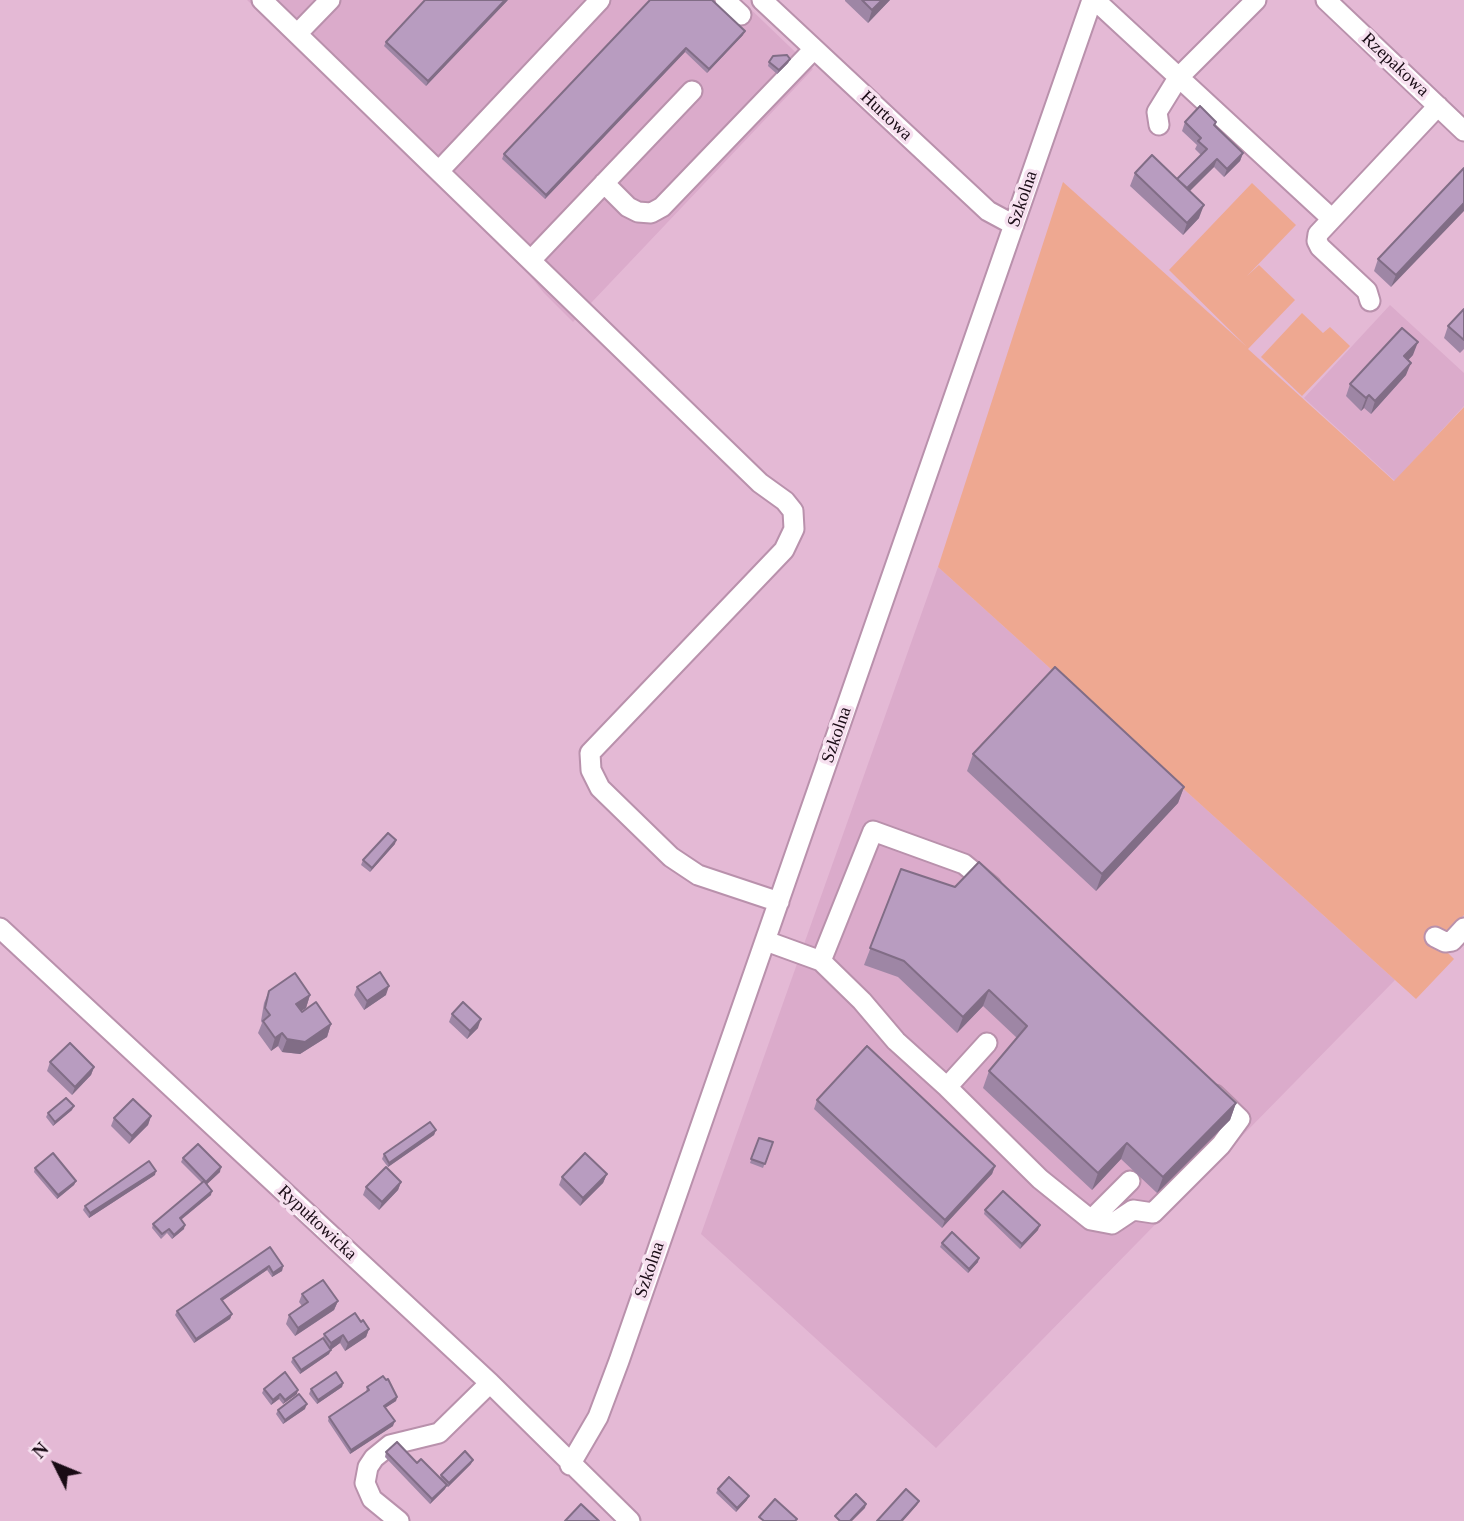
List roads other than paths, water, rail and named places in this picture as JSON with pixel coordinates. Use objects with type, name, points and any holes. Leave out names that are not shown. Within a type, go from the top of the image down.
[{"type":"street","points":[[262,0],[760,483],[785,501],[793,512],[794,529],[784,550],[590,752],[591,770],[600,788],[671,857],[698,875],[779,902]]},
{"type":"street","points":[[297,34],[330,0]]},
{"type":"street","points":[[439,171],[600,0]]},
{"type":"street","points":[[725,0],[741,15]]},
{"type":"street","name":"Hurtowa","points":[[762,0],[988,211],[1014,225]]},
{"type":"street","points":[[1093,0],[1331,218]]},
{"type":"street","name":"Szkolna","points":[[570,1465],[598,1417],[1093,0]]},
{"type":"street","points":[[1159,125],[1157,112],[1178,78],[1256,0]]},
{"type":"street","name":"Rzepakowa","points":[[1326,0],[1464,131]]},
{"type":"street","points":[[604,183],[628,207],[638,212],[651,213],[662,207],[814,49]]},
{"type":"street","points":[[531,259],[692,91]]},
{"type":"street","points":[[1370,302],[1367,291],[1320,247],[1317,242],[1318,234],[1438,106]]},
{"type":"street","points":[[821,961],[873,831],[964,864],[1001,895]]},
{"type":"street","name":"Rypułtowicka","points":[[0,928],[491,1383],[570,1465],[630,1521]]},
{"type":"street","points":[[1435,937],[1445,942],[1452,941],[1464,928]]},
{"type":"street","points":[[766,941],[821,961],[862,1001],[896,1041],[1040,1179],[1091,1220],[1112,1224],[1133,1210],[1153,1213],[1221,1145],[1240,1119],[1200,1082]]},
{"type":"street","points":[[947,1087],[987,1042]]},
{"type":"street","points":[[1091,1220],[1130,1181]]},
{"type":"street","points":[[399,1521],[372,1499],[365,1483],[368,1467],[374,1458],[390,1445],[439,1433],[491,1383]]}]
